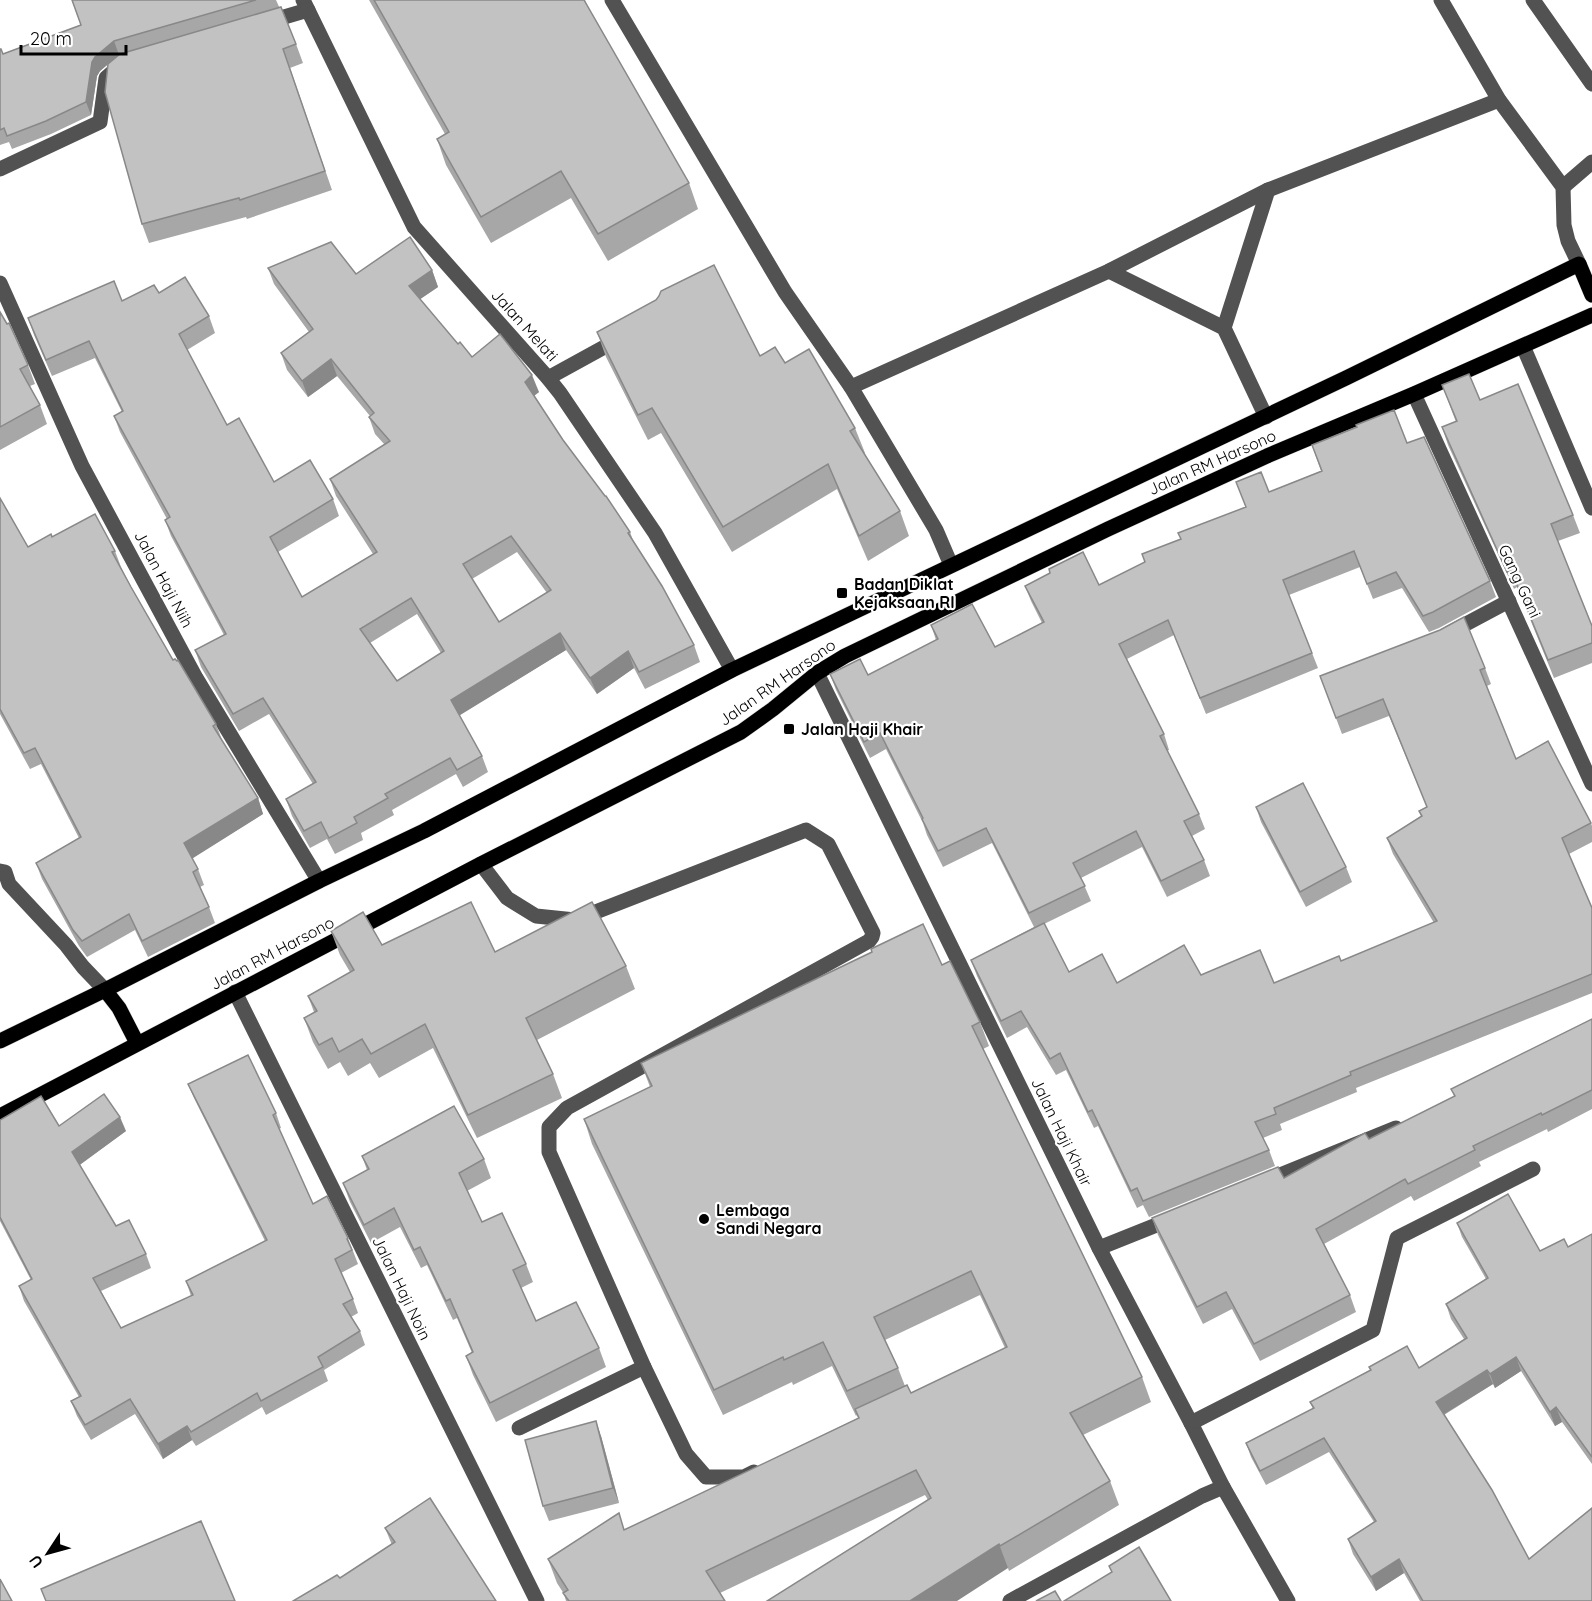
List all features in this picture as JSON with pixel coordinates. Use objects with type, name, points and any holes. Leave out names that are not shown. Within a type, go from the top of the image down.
[{"type":"main road","points":[[1588,266],[1592,295]]},
{"type":"main road","name":"Jalan RM Harsono","points":[[0,1041],[318,881],[424,831],[732,670],[1588,266]]},
{"type":"main road","name":"Jalan RM Harsono","points":[[0,1116],[481,864],[741,732],[817,673],[876,640],[1267,456],[1592,315]]},
{"type":"main road","points":[[105,990],[119,1008],[137,1044]]},
{"type":"street","points":[[612,0],[785,292],[851,387],[936,530],[951,565]]},
{"type":"street","points":[[1443,0],[1499,100],[1563,187],[1564,225],[1568,241],[1588,266]]},
{"type":"street","points":[[1533,0],[1592,84]]},
{"type":"street","points":[[253,26],[306,5]]},
{"type":"street","name":"Jalan Melati","points":[[306,5],[414,227],[548,378],[656,533],[732,670]]},
{"type":"street","points":[[0,169],[100,123],[106,78],[123,64],[133,60]]},
{"type":"street","points":[[851,387],[1109,271],[1268,189],[1499,100]]},
{"type":"street","points":[[1563,187],[1592,162]]},
{"type":"street","points":[[1224,328],[1268,189]]},
{"type":"street","points":[[1109,271],[1224,328],[1266,417]]},
{"type":"street","name":"Jalan Haji Niih","points":[[1,287],[82,466],[196,678],[318,881]]},
{"type":"street","points":[[548,378],[629,333]]},
{"type":"street","points":[[1522,346],[1592,508]]},
{"type":"street","name":"Gang Gani","points":[[1414,394],[1592,784]]},
{"type":"street","points":[[1432,640],[1443,637],[1509,601]]},
{"type":"street","name":"Jalan Haji Khair","points":[[817,673],[1099,1248],[1223,1487],[1288,1601]]},
{"type":"street","points":[[481,864],[507,898],[536,916],[575,920],[807,830],[828,844],[873,933],[869,941],[567,1108],[549,1127],[549,1152],[644,1367],[686,1454],[706,1477],[744,1477],[765,1467]]},
{"type":"street","points":[[0,871],[4,872],[9,884],[105,990]]},
{"type":"street","name":"Jalan Haji Noin","points":[[235,992],[537,1601]]},
{"type":"street","points":[[1253,1186],[1404,1125]]},
{"type":"street","points":[[1191,1423],[1373,1330],[1397,1238],[1533,1169]]},
{"type":"street","points":[[1099,1248],[1189,1212]]},
{"type":"street","points":[[519,1428],[644,1367]]},
{"type":"street","points":[[1010,1601],[1202,1496],[1223,1487]]},
{"type":"building","points":[[72,0],[256,0],[114,41],[92,62],[86,102],[7,136],[4,128],[0,130],[0,49],[3,54],[81,25]]},
{"type":"building","points":[[374,0],[584,0],[689,183],[598,234],[561,171],[481,217],[437,139],[449,132]]},
{"type":"building","points":[[281,7],[296,44],[283,49],[325,171],[240,200],[239,198],[142,224],[105,92],[108,64],[120,54]]},
{"type":"building","points":[[410,237],[432,270],[409,286],[458,344],[460,342],[472,357],[500,334],[532,375],[525,382],[563,440],[630,532],[628,533],[662,586],[694,645],[639,672],[628,651],[590,678],[560,633],[451,700],[482,756],[457,770],[450,758],[385,794],[388,798],[354,817],[357,823],[329,838],[321,822],[304,831],[286,799],[316,782],[263,698],[233,714],[195,650],[226,634],[165,520],[170,517],[114,416],[123,411],[89,341],[46,360],[28,318],[114,281],[122,301],[154,285],[159,293],[185,277],[209,316],[179,334],[227,425],[239,418],[274,482],[310,460],[333,499],[270,537],[302,597],[377,552],[330,479],[390,441],[369,417],[374,413],[331,359],[302,381],[281,353],[313,329],[268,268],[331,242],[356,274]],"holes":[[[511,536],[551,590],[499,622],[463,564]],[[411,598],[444,651],[397,681],[360,629]]]},
{"type":"building","points":[[714,265],[760,356],[775,347],[785,363],[809,349],[855,428],[850,431],[900,511],[859,536],[828,464],[723,527],[652,408],[638,415],[597,332],[656,300],[661,291]]},
{"type":"building","points":[[0,312],[7,324],[9,323],[28,365],[20,369],[40,405],[0,427]]},
{"type":"building","points":[[1469,374],[1480,400],[1518,384],[1573,515],[1551,524],[1592,626],[1592,643],[1548,660],[1511,570],[1507,572],[1442,427],[1457,421],[1442,385]]},
{"type":"building","points":[[1394,410],[1407,443],[1424,437],[1490,581],[1423,616],[1396,572],[1367,584],[1354,551],[1283,580],[1312,653],[1200,698],[1168,620],[1119,644],[1164,734],[1160,736],[1199,814],[1184,821],[1204,860],[1161,881],[1136,831],[1073,863],[1085,886],[1029,913],[986,828],[938,851],[880,733],[864,742],[830,674],[860,659],[868,675],[938,639],[931,625],[972,604],[995,647],[1044,622],[1025,586],[1050,573],[1049,569],[1083,552],[1099,585],[1145,562],[1142,554],[1181,539],[1178,533],[1246,507],[1236,482],[1261,472],[1269,492],[1322,471],[1312,445]]},
{"type":"building","points":[[0,498],[28,547],[95,514],[131,587],[173,660],[178,660],[216,724],[213,726],[258,798],[184,843],[198,869],[193,872],[209,907],[142,941],[129,914],[82,941],[73,930],[36,863],[81,837],[35,748],[24,753],[0,709]]},
{"type":"building","points":[[1464,617],[1485,668],[1480,670],[1516,759],[1548,741],[1591,823],[1562,838],[1592,908],[1592,974],[1350,1072],[1351,1075],[1274,1108],[1276,1114],[1255,1122],[1269,1150],[1143,1201],[1137,1188],[1131,1191],[1092,1110],[1088,1112],[1060,1053],[1050,1059],[1021,1011],[1001,1021],[971,960],[1044,923],[1069,972],[1102,954],[1117,983],[1184,945],[1201,975],[1260,950],[1274,983],[1339,956],[1341,961],[1437,921],[1387,838],[1422,816],[1419,811],[1427,807],[1383,699],[1336,718],[1320,676],[1440,630]]},
{"type":"building","points":[[1303,783],[1346,867],[1300,892],[1256,807]]},
{"type":"building","points":[[471,902],[495,952],[592,902],[626,966],[526,1018],[553,1074],[468,1115],[425,1024],[371,1054],[362,1039],[339,1052],[332,1038],[319,1045],[304,1018],[317,1011],[308,996],[354,970],[331,931],[363,912],[382,945]]},
{"type":"building","points":[[923,924],[942,965],[950,961],[980,1022],[972,1026],[1142,1377],[1070,1413],[1110,1481],[1000,1546],[999,1544],[910,1601],[767,1601],[931,1498],[916,1470],[706,1571],[725,1601],[569,1601],[563,1593],[568,1590],[548,1559],[619,1513],[624,1530],[859,1418],[855,1409],[907,1385],[911,1393],[1007,1347],[971,1271],[874,1317],[898,1368],[847,1391],[823,1342],[784,1360],[783,1357],[714,1390],[584,1119],[652,1086],[641,1063],[872,952],[871,949]]},
{"type":"building","points":[[1592,1019],[1592,1090],[1473,1146],[1475,1150],[1408,1184],[1405,1179],[1316,1229],[1350,1295],[1254,1344],[1226,1292],[1197,1307],[1152,1218],[1278,1167],[1284,1178],[1365,1133],[1369,1139],[1455,1096],[1451,1089]]},
{"type":"building","points":[[248,1055],[276,1113],[273,1115],[313,1204],[327,1196],[348,1238],[352,1250],[335,1259],[353,1299],[343,1304],[360,1331],[318,1357],[323,1367],[261,1401],[257,1393],[191,1432],[187,1426],[158,1444],[130,1399],[85,1425],[71,1401],[81,1396],[19,1286],[32,1279],[0,1217],[0,1120],[41,1096],[59,1126],[104,1094],[120,1117],[72,1152],[116,1226],[129,1220],[146,1254],[93,1278],[121,1328],[193,1295],[186,1281],[267,1240],[188,1084]]},
{"type":"building","points":[[454,1106],[484,1159],[459,1173],[482,1222],[502,1213],[526,1264],[513,1270],[536,1321],[576,1302],[599,1348],[490,1403],[466,1356],[473,1352],[450,1299],[446,1301],[420,1247],[414,1250],[394,1208],[364,1225],[343,1183],[369,1169],[362,1156]]},
{"type":"building","points":[[1508,1194],[1540,1251],[1564,1239],[1568,1247],[1592,1234],[1592,1457],[1556,1407],[1550,1412],[1516,1357],[1490,1374],[1487,1370],[1436,1402],[1492,1490],[1529,1559],[1592,1508],[1592,1601],[1423,1601],[1399,1559],[1371,1577],[1348,1539],[1376,1521],[1324,1438],[1260,1471],[1246,1443],[1314,1408],[1310,1402],[1371,1370],[1369,1367],[1407,1346],[1419,1368],[1467,1338],[1446,1304],[1488,1278],[1457,1223]]},
{"type":"building","points":[[596,1421],[613,1488],[543,1506],[525,1440]]},
{"type":"building","points":[[430,1498],[496,1601],[293,1601],[337,1575],[340,1578],[395,1542],[385,1528]]},
{"type":"building","points":[[201,1521],[235,1601],[46,1601],[41,1589]]},
{"type":"building","points":[[1139,1547],[1171,1601],[1064,1601],[1112,1572],[1109,1566]]},
{"type":"building","points":[[0,1579],[12,1601],[0,1601]]},
{"type":"building","points":[[1055,1591],[1061,1601],[1036,1601]]},
{"type":"place","name":"Badan Diklat Kejaksaan RI","points":[[842,593]]},
{"type":"place","name":"Jalan Haji Khair","points":[[789,729]]},
{"type":"place","name":"Lembaga Sandi Negara","points":[[704,1219]]}]
